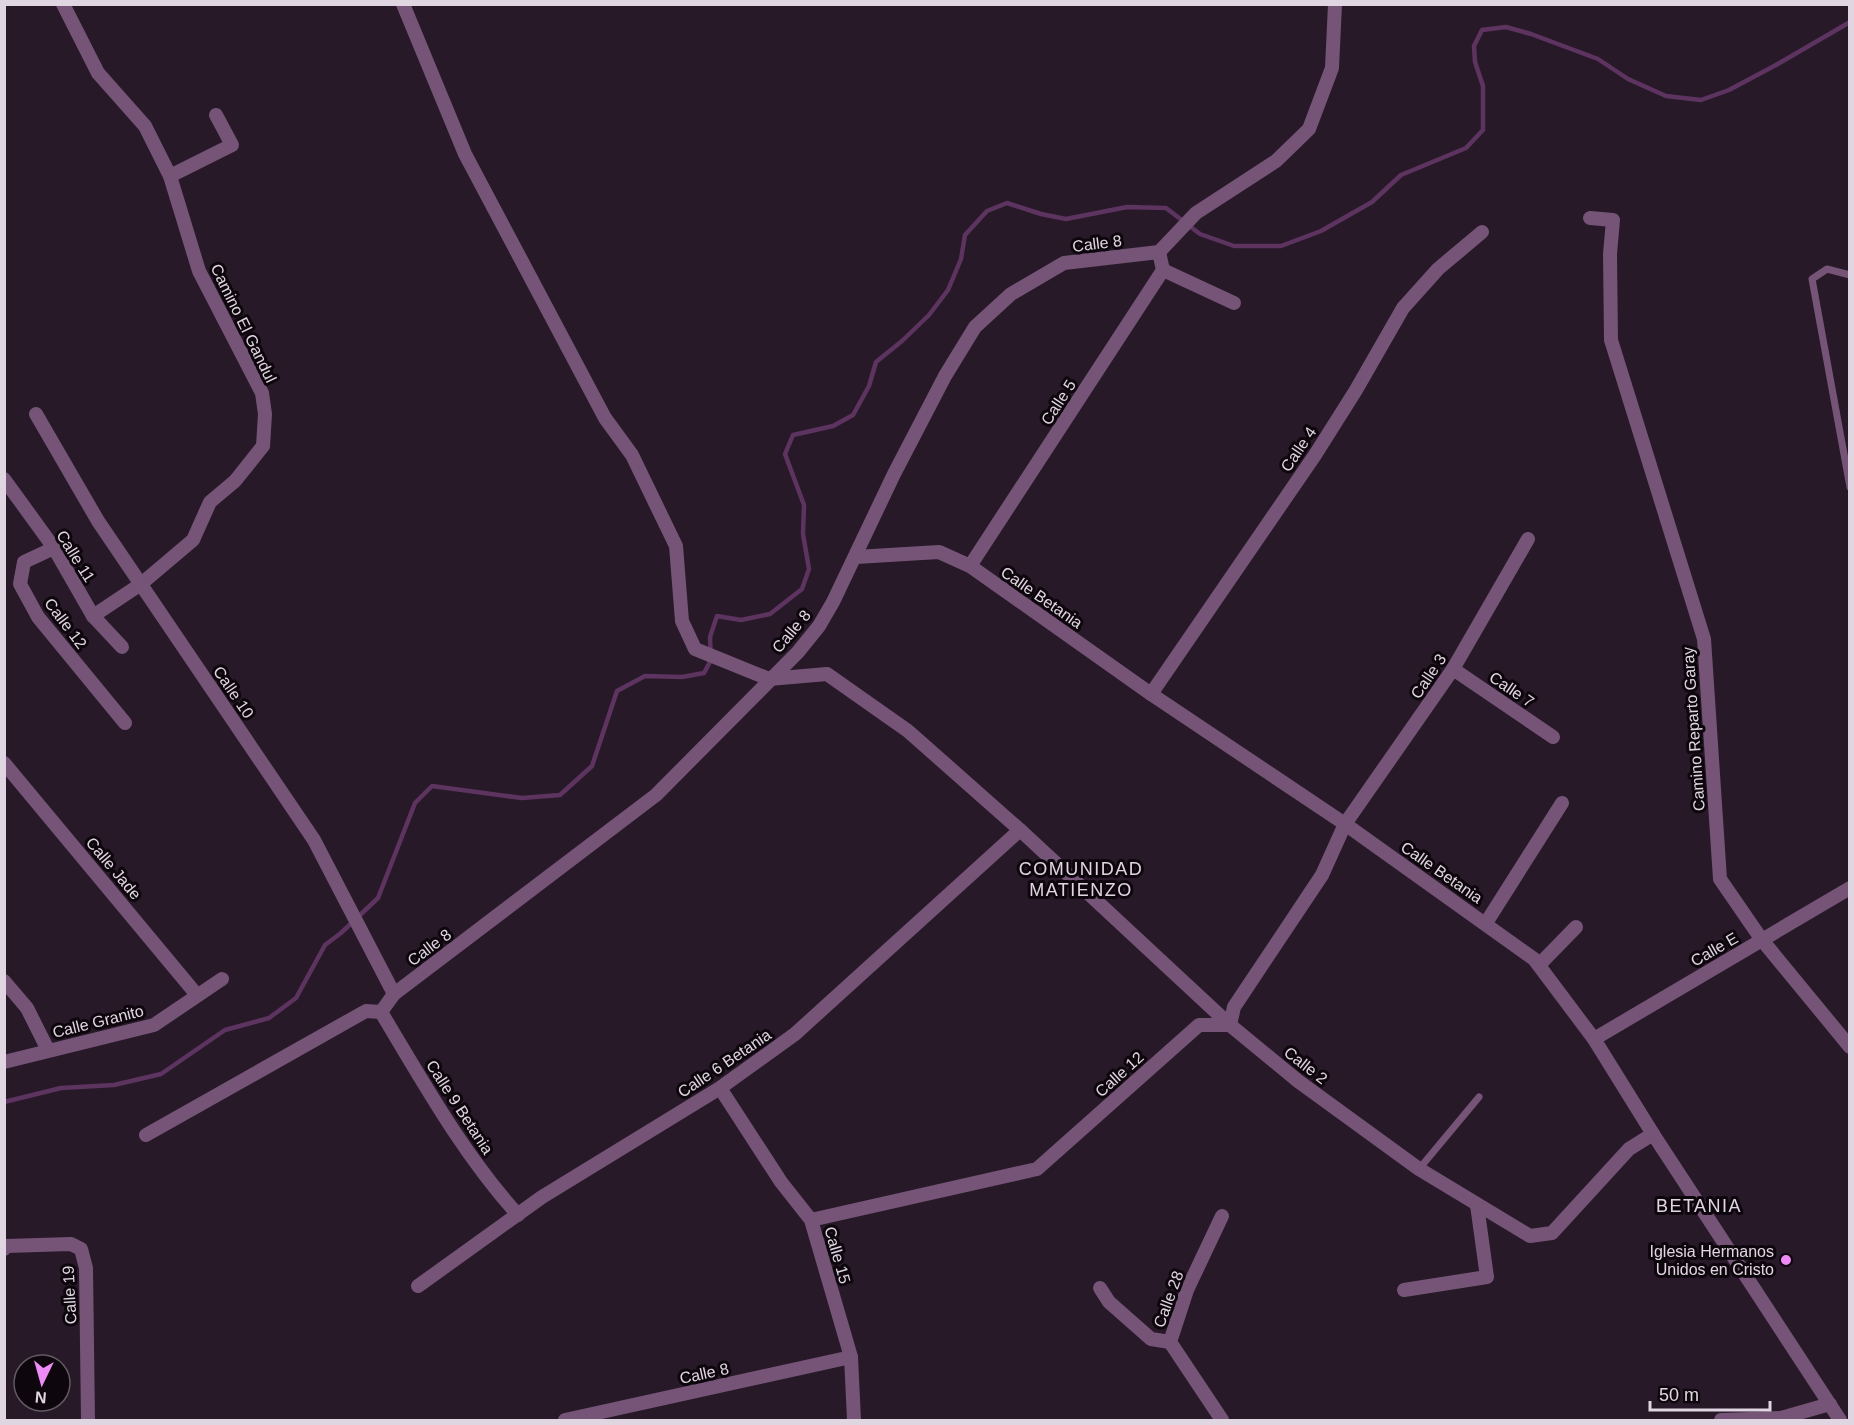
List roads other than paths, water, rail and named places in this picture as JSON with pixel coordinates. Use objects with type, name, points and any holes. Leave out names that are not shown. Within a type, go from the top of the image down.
[{"type":"street","name":"Camino El Gandul","points":[[63,4],[98,73],[145,126],[170,176],[199,271],[262,393],[265,414],[263,446],[235,481],[210,502],[193,540],[141,584],[93,616]]},
{"type":"street","points":[[403,4],[470,165],[605,418],[632,455],[676,546],[681,621],[694,649],[769,679]]},
{"type":"street","points":[[1234,303],[1163,270],[1159,252],[1193,215],[1276,161],[1309,129],[1332,68],[1335,4]]},
{"type":"street","points":[[170,176],[232,146],[216,114]]},
{"type":"street","name":"Camino Reparto Garay","points":[[1590,218],[1613,220],[1610,254],[1611,340],[1704,639],[1720,879],[1762,940],[1850,1047]]},
{"type":"street","name":"Calle 4","points":[[1151,694],[1315,455],[1403,308],[1438,269],[1482,232]]},
{"type":"street","name":"Calle 8","points":[[381,1012],[394,994],[656,795],[798,652],[819,626],[833,602],[894,474],[940,386],[975,327],[1011,294],[1064,263],[1159,252]]},
{"type":"street","name":"Calle 5","points":[[970,566],[1163,270]]},
{"type":"street","name":"Calle 10","points":[[36,414],[98,521],[314,840],[394,994]]},
{"type":"street","name":"Calle 11","points":[[4,479],[54,548],[93,616],[122,647]]},
{"type":"street","name":"Calle 3","points":[[1345,824],[1453,669],[1528,539]]},
{"type":"street","name":"Calle 12","points":[[54,548],[24,562],[20,584],[38,617],[124,723]]},
{"type":"street","name":"Calle Betania","points":[[856,556],[939,552],[970,566],[1151,694],[1345,824],[1534,959],[1594,1038],[1653,1134],[1840,1420]]},
{"type":"street","name":"Calle 7","points":[[1453,669],[1553,737]]},
{"type":"street","name":"Calle 2","points":[[769,679],[827,674],[908,731],[1020,830],[1230,1024],[1298,1082],[1419,1169],[1530,1236],[1552,1233],[1629,1149],[1653,1134]]},
{"type":"street","name":"Calle Jade","points":[[4,763],[197,995]]},
{"type":"street","points":[[1486,923],[1562,803]]},
{"type":"street","points":[[1230,1024],[1234,1007],[1322,875],[1345,824]]},
{"type":"street","name":"Calle 6 Betania","points":[[418,1286],[542,1197],[720,1088],[795,1034],[1020,830]]},
{"type":"street","name":"Calle E","points":[[1594,1038],[1850,888]]},
{"type":"street","points":[[1539,965],[1576,927]]},
{"type":"street","name":"Calle Granito","points":[[4,1062],[154,1024],[222,979]]},
{"type":"street","points":[[4,981],[27,1008],[48,1050]]},
{"type":"street","points":[[146,1135],[366,1011],[381,1012]]},
{"type":"street","name":"Calle 9 Betania","points":[[381,1012],[439,1109],[499,1194],[518,1215]]},
{"type":"street","name":"Calle 12","points":[[811,1220],[1037,1169],[1199,1025],[1230,1024]]},
{"type":"street","name":"Calle 15","points":[[720,1088],[781,1182],[811,1220],[851,1357],[854,1420]]},
{"type":"street","points":[[1404,1290],[1487,1277],[1477,1204]]},
{"type":"street","name":"Calle 28","points":[[1222,1216],[1187,1290],[1170,1342],[1222,1420]]},
{"type":"street","name":"Calle 19","points":[[4,1249],[6,1246],[71,1244],[81,1249],[86,1268],[88,1420]]},
{"type":"street","points":[[1100,1288],[1109,1302],[1151,1338],[1170,1342]]},
{"type":"street","name":"Calle 8","points":[[565,1420],[851,1357]]},
{"type":"street","points":[[1721,1420],[1781,1418],[1830,1404]]},
{"type":"lane","points":[[1850,275],[1827,269],[1812,279],[1850,487]]},
{"type":"lane","points":[[1419,1169],[1479,1096]]},
{"type":"waterway","points":[[4,1102],[61,1088],[114,1085],[161,1074],[225,1030],[269,1018],[296,998],[325,945],[378,898],[415,803],[432,786],[522,798],[560,795],[592,766],[617,691],[645,676],[682,677],[704,673],[711,660],[710,637],[717,616],[741,620],[770,614],[802,589],[809,569],[803,534],[804,505],[785,454],[793,435],[833,426],[853,415],[869,386],[876,362],[929,315],[948,290],[961,259],[965,235],[987,211],[1007,203],[1066,219],[1127,207],[1166,208],[1200,234],[1234,246],[1281,246],[1321,231],[1372,202],[1401,175],[1466,148],[1483,130],[1483,86],[1475,62],[1474,46],[1482,30],[1506,27],[1531,34],[1598,59],[1628,79],[1666,96],[1701,100],[1729,90],[1850,22]]},
{"type":"place","name":"Iglesia Hermanos Unidos en Cristo","points":[[1786,1260]]},
{"type":"district","name":"COMUNIDAD MATIENZO","points":[[1081,879]]},
{"type":"district","name":"BETANIA","points":[[1699,1206]]}]
